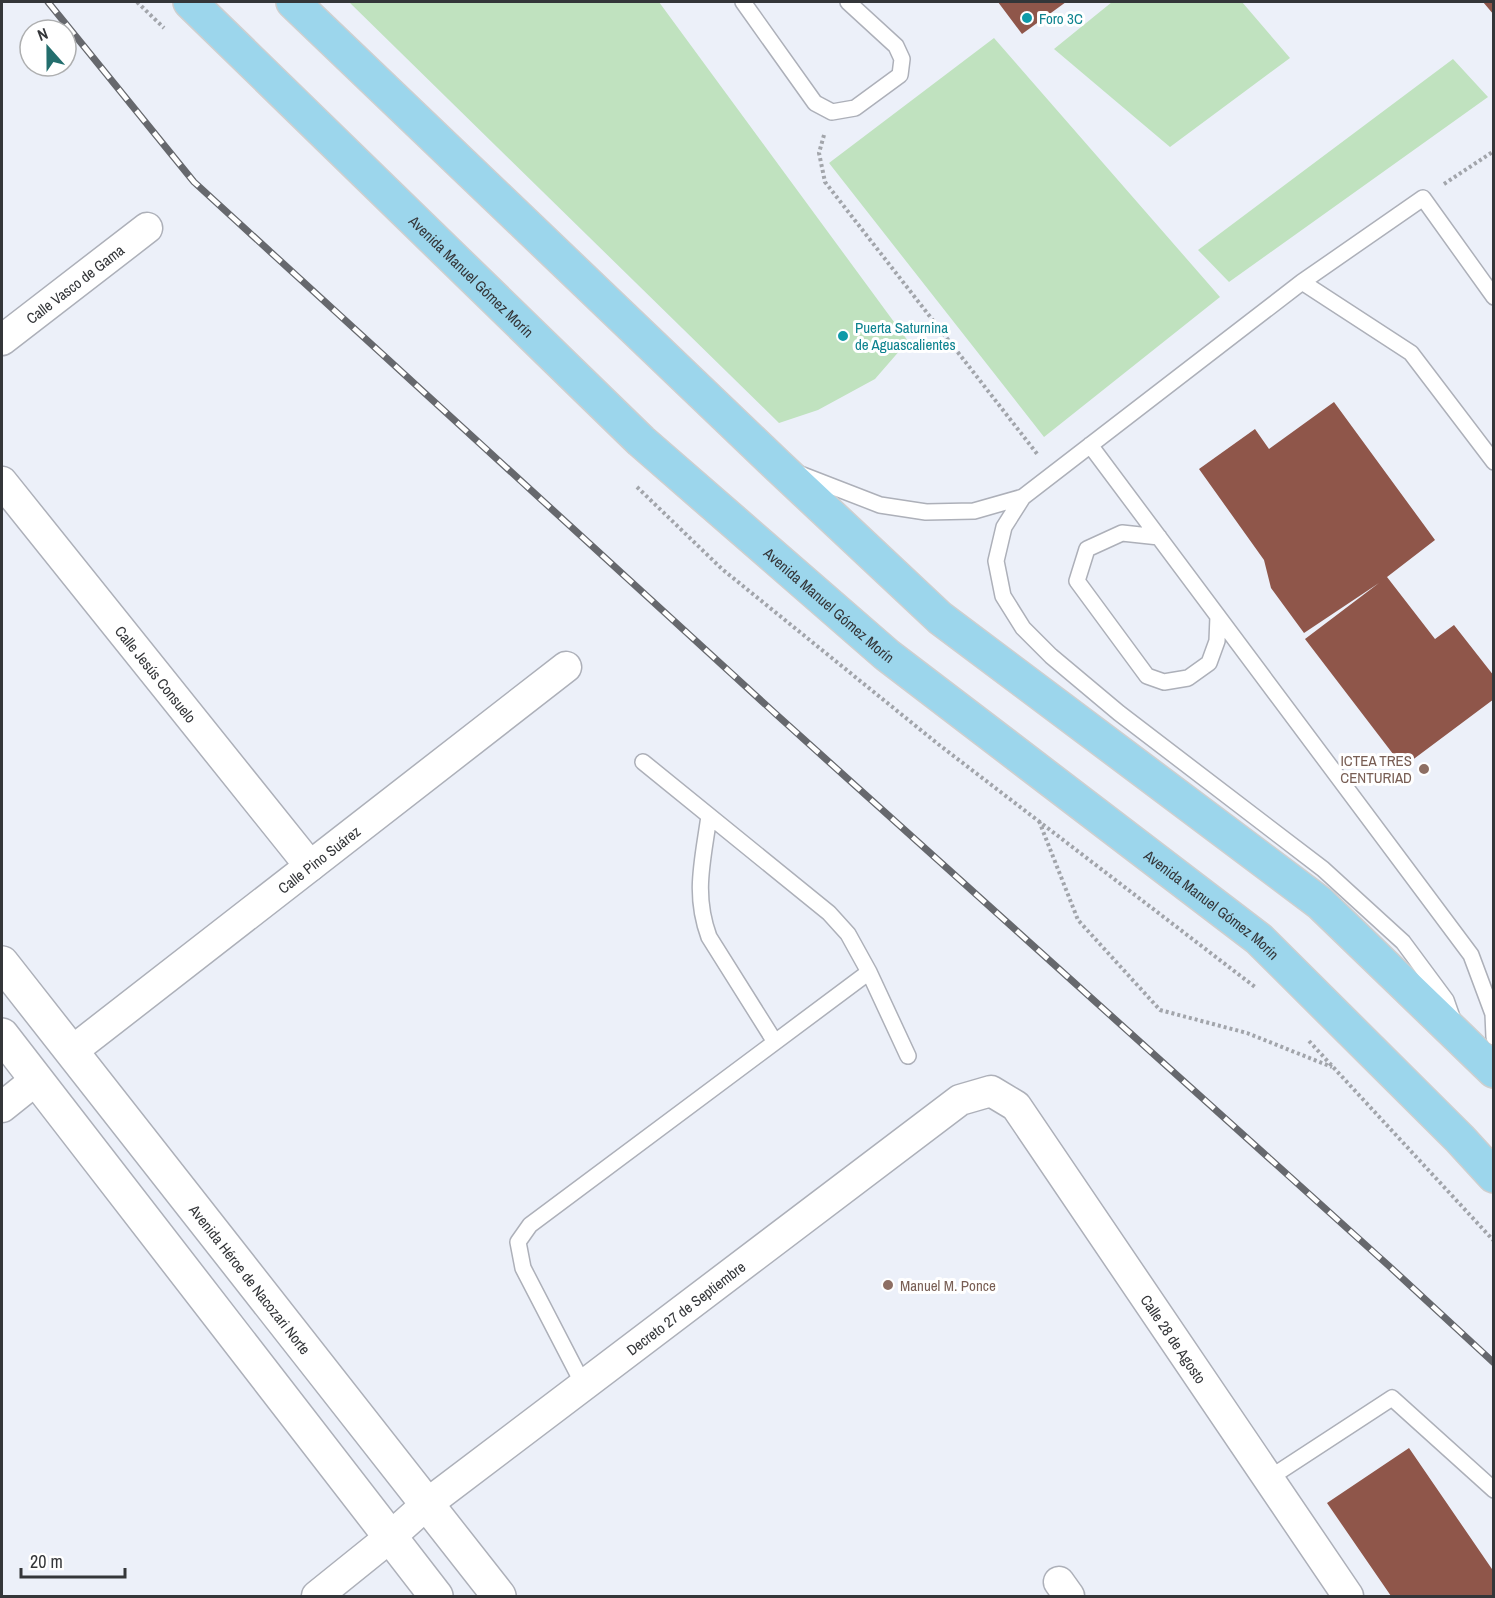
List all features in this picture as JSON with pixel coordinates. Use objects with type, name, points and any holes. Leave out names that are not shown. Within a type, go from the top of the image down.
[{"type":"main road","name":"Avenida Manuel Gómez Morín","points":[[190,2],[641,441],[887,655],[1259,939],[1460,1139],[1494,1176]]},
{"type":"main road","points":[[293,2],[940,618],[1320,903],[1460,1041],[1494,1071]]},
{"type":"main road","name":"Avenida Héroe de Nacozari Norte","points":[[2,963],[499,1596]]},
{"type":"main road","points":[[2,1035],[436,1596]]},
{"type":"street","name":"Calle Vasco de Gama","points":[[2,340],[147,228]]},
{"type":"street","name":"Calle Jesús Consuelo","points":[[2,482],[310,866]]},
{"type":"street","name":"Calle Pino Suárez","points":[[71,1052],[566,667]]},
{"type":"street","points":[[2,1107],[37,1079]]},
{"type":"street","name":"Decreto 27 de Septiembre","points":[[317,1596],[427,1504],[960,1100],[991,1091]]},
{"type":"street","name":"Calle 28 de Agosto","points":[[991,1091],[1016,1106],[1348,1596]]},
{"type":"lane","points":[[743,2],[815,103],[832,112],[855,108],[900,75],[902,58],[896,46],[848,2]]},
{"type":"lane","points":[[1460,1041],[1446,1000],[1403,942],[1323,869],[1119,713],[1051,656],[1023,628],[1003,596],[996,561],[1004,527],[1023,497],[1302,282],[1423,198],[1494,297]]},
{"type":"lane","points":[[1302,282],[1411,353],[1494,462]]},
{"type":"lane","points":[[1090,445],[1471,955],[1493,1014],[1494,1036]]},
{"type":"lane","points":[[777,465],[880,505],[926,512],[974,511],[1023,497]]},
{"type":"lane","points":[[1159,537],[1122,533],[1087,549],[1077,581],[1147,676],[1164,682],[1188,678],[1209,663],[1217,641],[1218,616]]},
{"type":"lane","points":[[643,762],[829,913],[848,934],[908,1056]]},
{"type":"lane","points":[[710,816],[699,894],[702,918],[709,937],[775,1042]]},
{"type":"lane","points":[[583,1384],[523,1268],[518,1242],[530,1225],[868,972]]},
{"type":"lane","points":[[1268,1479],[1392,1398],[1494,1490]]},
{"type":"path","points":[[832,112],[819,153],[825,182],[1053,474]]},
{"type":"path","points":[[1423,198],[1494,151]]},
{"type":"path","points":[[1039,820],[1078,920],[1160,1010],[1247,1034],[1333,1067]]},
{"type":"path","points":[[1463,1210],[1494,1241]]},
{"type":"green space","points":[[349,2],[659,2],[908,341],[875,379],[818,410],[779,423]]},
{"type":"green space","points":[[1112,2],[1242,2],[1290,58],[1170,147],[1054,49]]},
{"type":"green space","points":[[994,38],[1220,297],[1044,437],[829,163]]},
{"type":"green space","points":[[1453,59],[1488,97],[1229,282],[1198,250]]},
{"type":"building","name":"Foro 3C","points":[[998,2],[1066,2],[1022,34]]},
{"type":"building","points":[[1483,2],[1494,2],[1494,15]]},
{"type":"building","points":[[1334,402],[1435,540],[1387,577],[1435,639],[1454,625],[1494,676],[1494,699],[1403,767],[1305,639],[1379,583],[1304,633],[1271,588],[1264,560],[1199,469],[1255,429],[1269,449]]},
{"type":"building","points":[[1409,1448],[1494,1572],[1494,1596],[1391,1596],[1327,1503]]},
{"type":"railway","points":[[48,2],[194,182],[778,716],[1494,1363]]},
{"type":"place","name":"Foro 3C","points":[[1027,18]]},
{"type":"place","name":"Puerta Saturnina de Aguascalientes","points":[[843,336]]},
{"type":"place","name":"ICTEA TRES CENTURIAD","points":[[1424,769]]},
{"type":"place","name":"Manuel M. Ponce","points":[[888,1285]]}]
